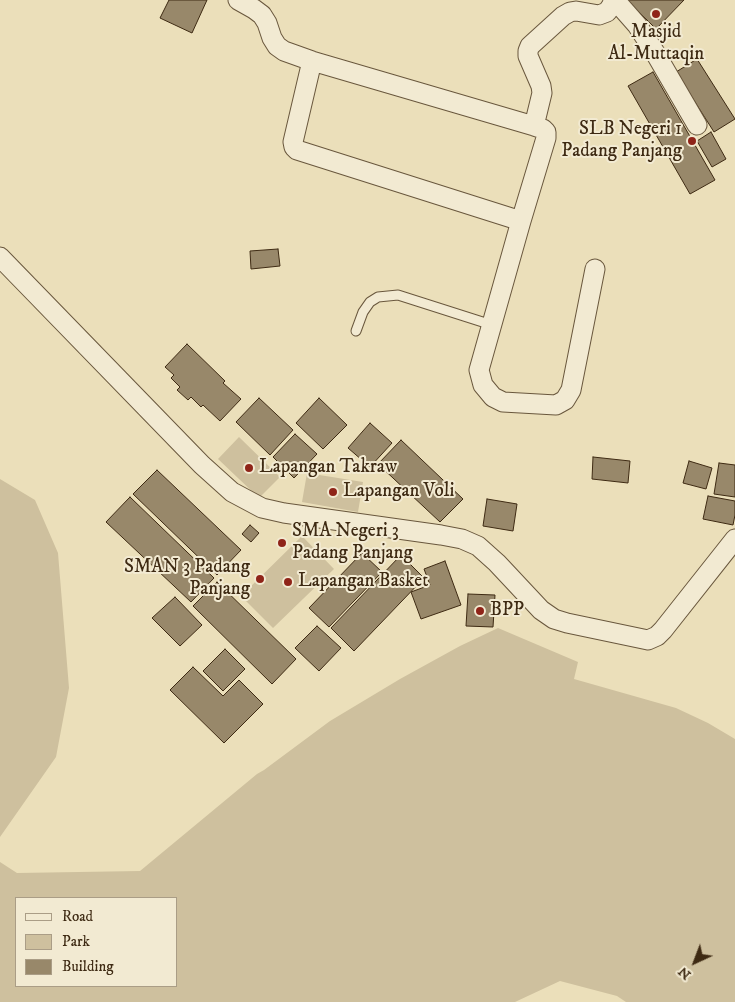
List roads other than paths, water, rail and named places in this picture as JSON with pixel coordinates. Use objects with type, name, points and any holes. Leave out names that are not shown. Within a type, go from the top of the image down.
[{"type":"street","points":[[238,0],[262,15],[272,38],[284,51],[312,61],[534,126],[546,132],[546,138],[479,370],[483,386],[493,397],[503,402],[556,406],[565,400],[572,390],[595,269]]},
{"type":"street","points":[[534,126],[542,93],[541,86],[528,56],[530,46],[570,12],[576,11],[599,15],[607,12],[614,0],[637,26],[650,45],[697,125]]},
{"type":"street","points":[[312,61],[293,142],[297,150],[521,221]]},
{"type":"street","points":[[0,257],[202,465],[232,492],[262,508],[284,513],[462,539],[478,546],[497,563],[541,610],[554,619],[567,624],[648,640],[663,630],[735,539]]},
{"type":"lane","points":[[356,331],[363,312],[370,302],[378,296],[398,296],[492,325]]},
{"type":"place","name":"Masjid Al-Muttaqin","points":[[656,14]]},
{"type":"place","name":"SLB Negeri 1 Padang Panjang","points":[[692,141]]},
{"type":"place","name":"Lapangan Takraw","points":[[249,468]]},
{"type":"place","name":"Lapangan Voli","points":[[333,492]]},
{"type":"place","name":"SMA Negeri 3 Padang Panjang","points":[[282,543]]},
{"type":"place","name":"SMAN 3 Padang Panjang","points":[[260,579]]},
{"type":"place","name":"Lapangan Basket","points":[[288,582]]},
{"type":"place","name":"BPP","points":[[480,611]]}]
